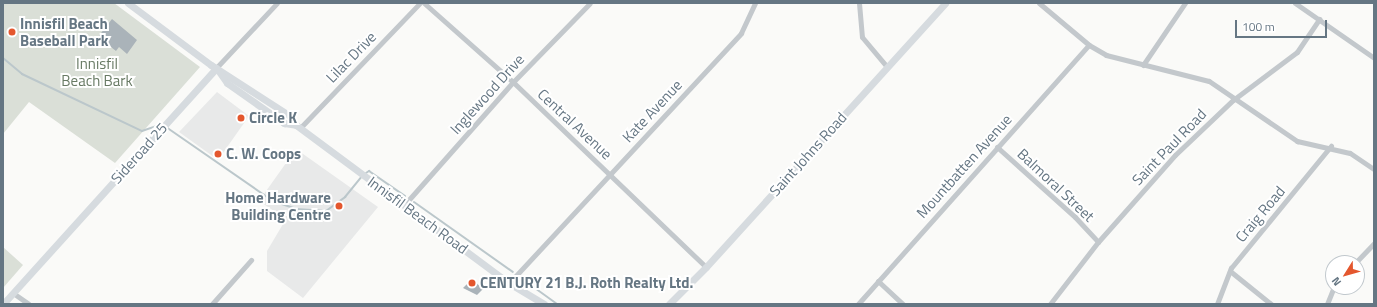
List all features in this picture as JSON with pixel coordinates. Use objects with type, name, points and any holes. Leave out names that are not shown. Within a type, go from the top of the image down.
[{"type":"main road","name":"Innisfil Beach Road","points":[[128,3],[216,68],[228,84],[243,95],[284,123],[298,127],[405,204],[509,284],[543,304]]},
{"type":"main road","name":"Saint Johns Road","points":[[669,304],[706,267],[945,3]]},
{"type":"main road","name":"Sideroad 25","points":[[3,304],[216,68]]},
{"type":"street","name":"Sideroad 25","points":[[216,68],[277,3]]},
{"type":"street","name":"Lilac Drive","points":[[298,127],[420,3]]},
{"type":"street","name":"Central Avenue","points":[[424,3],[513,82],[706,267]]},
{"type":"street","name":"Inglewood Drive","points":[[405,204],[513,82],[590,3]]},
{"type":"street","name":"Kate Avenue","points":[[509,284],[741,33],[755,3]]},
{"type":"street","points":[[859,3],[862,37],[887,67]]},
{"type":"street","points":[[1040,3],[1089,45],[1106,55],[1209,81],[1233,100],[1297,141],[1331,146],[1350,153],[1374,170]]},
{"type":"street","points":[[1143,65],[1185,3]]},
{"type":"street","points":[[1295,3],[1374,58]]},
{"type":"street","name":"Saint Paul Road","points":[[1050,304],[1098,242],[1175,155],[1233,100],[1297,52],[1319,20]]},
{"type":"street","name":"Mountbatten Avenue","points":[[858,304],[1089,45]]},
{"type":"street","name":"Craig Road","points":[[1217,304],[1230,271],[1331,146]]},
{"type":"street","name":"Balmoral Street","points":[[997,147],[1075,217],[1098,242]]},
{"type":"street","points":[[1362,255],[1374,242]]},
{"type":"street","points":[[212,304],[251,260]]},
{"type":"street","points":[[1230,271],[1271,304]]},
{"type":"street","points":[[878,281],[903,304]]},
{"type":"street","points":[[13,293],[29,304]]},
{"type":"shaded area","points":[[217,92],[249,116],[218,160],[179,132]]},
{"type":"shaded area","points":[[296,149],[378,207],[303,298],[267,271],[267,251],[286,219],[259,201]]},
{"type":"green space","name":"Innisfil Beach Bark","points":[[3,3],[114,3],[200,67],[115,163],[29,102],[3,134]]},
{"type":"green space","points":[[3,247],[23,265],[3,288]]},
{"type":"building","points":[[112,19],[137,40],[127,54],[119,47],[116,51],[98,37]]},
{"type":"building","name":"CENTURY 21 B.J. Roth Realty Ltd.","points":[[472,279],[483,289],[477,295],[463,288]]},
{"type":"waterway","points":[[3,58],[22,74],[142,131],[162,124]]},
{"type":"waterway","points":[[166,127],[273,201],[296,209],[326,211],[345,197],[362,176]]},
{"type":"waterway","points":[[366,173],[369,171],[405,196]]},
{"type":"waterway","points":[[414,202],[513,272]]},
{"type":"waterway","points":[[521,278],[557,304]]},
{"type":"place","name":"Innisfil Beach Baseball Park","points":[[12,32]]},
{"type":"place","name":"Circle K","points":[[241,118]]},
{"type":"place","name":"C. W. Coops","points":[[218,154]]},
{"type":"place","name":"Home Hardware Building Centre","points":[[339,206]]},
{"type":"place","name":"CENTURY 21 B.J. Roth Realty Ltd.","points":[[472,283]]}]
